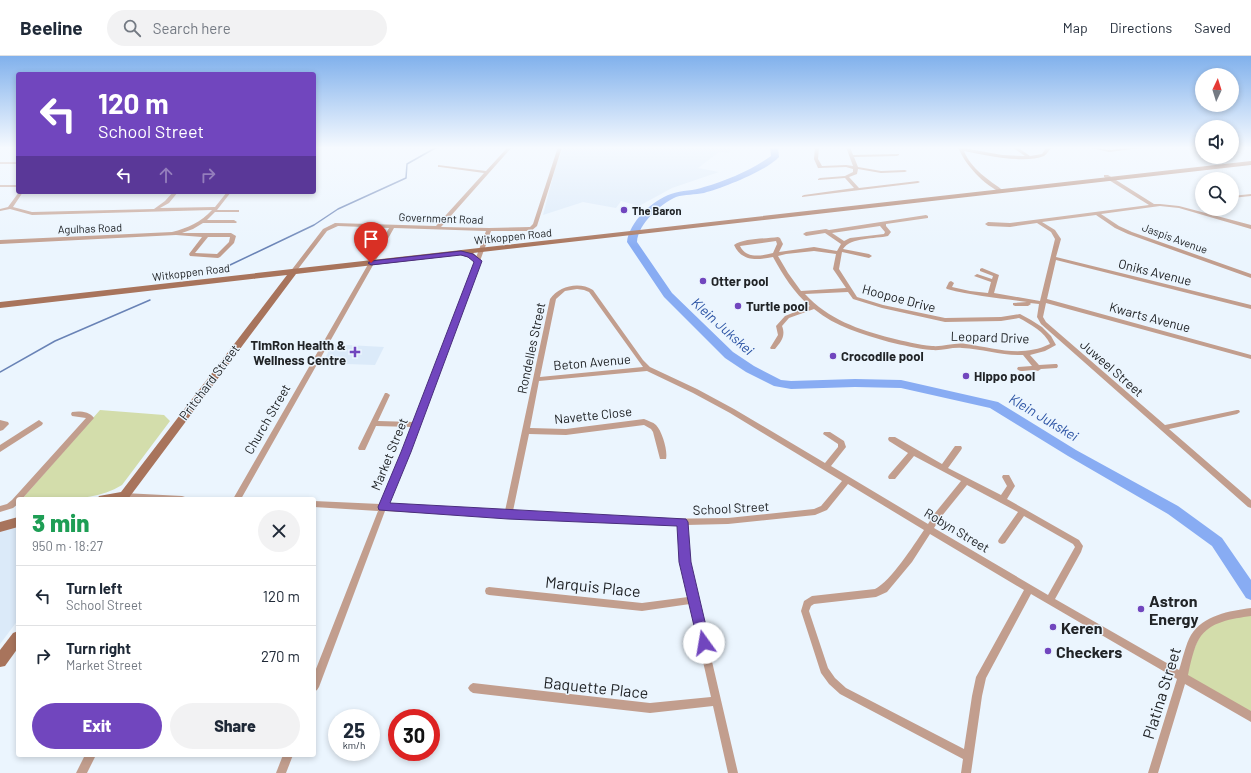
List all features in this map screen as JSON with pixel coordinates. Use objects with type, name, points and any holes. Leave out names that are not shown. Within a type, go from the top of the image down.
[{"type":"main road","name":"Witkoppen Road","points":[[0,305],[1087,180]]},
{"type":"main road","points":[[461,253],[470,255],[478,261]]},
{"type":"main road","name":"Pritchard Street","points":[[124,497],[293,272]]},
{"type":"main road","points":[[0,527],[16,523]]},
{"type":"main road","points":[[0,661],[16,640]]},
{"type":"street","points":[[437,228],[480,180]]},
{"type":"street","name":"Government Road","points":[[327,228],[341,224],[489,230],[532,229],[535,225],[549,180]]},
{"type":"street","points":[[849,180],[857,189]]},
{"type":"street","points":[[900,180],[903,184]]},
{"type":"street","points":[[991,180],[1003,190]]},
{"type":"street","points":[[993,180],[1003,190]]},
{"type":"street","points":[[1113,180],[1152,205]]},
{"type":"street","points":[[804,196],[918,182]]},
{"type":"street","points":[[0,186],[16,186]]},
{"type":"street","points":[[10,208],[20,194]]},
{"type":"street","points":[[156,210],[167,202],[174,194]]},
{"type":"street","points":[[178,233],[203,222],[227,194]]},
{"type":"street","points":[[1239,197],[1251,195]]},
{"type":"street","points":[[988,224],[1007,225],[1152,205],[1169,205],[1251,227]]},
{"type":"street","points":[[0,210],[10,208],[32,214],[156,210],[237,211]]},
{"type":"street","name":"Jaspis Avenue","points":[[1096,213],[1116,227],[1130,233],[1251,276]]},
{"type":"street","points":[[806,234],[926,217]]},
{"type":"street","points":[[1037,221],[1052,231],[1057,238],[1054,258],[1042,305]]},
{"type":"street","points":[[203,222],[234,222]]},
{"type":"street","points":[[828,232],[844,243],[850,240],[876,238],[887,234],[888,232],[882,224]]},
{"type":"street","name":"Church Street","points":[[238,497],[392,226]]},
{"type":"street","name":"Pritchard Street","points":[[293,272],[327,228]]},
{"type":"street","name":"Market Street","points":[[316,682],[416,425],[489,230]]},
{"type":"street","points":[[178,233],[182,235],[206,235],[231,235],[233,236],[232,242],[218,256],[192,255],[206,235]]},
{"type":"street","name":"Agulhas Road","points":[[0,242],[163,236],[178,233]]},
{"type":"street","points":[[775,256],[780,244],[778,239],[742,243],[736,246],[745,256],[752,257],[775,256],[786,252],[813,249],[869,256]]},
{"type":"street","name":"Hoopoe Drive","points":[[844,243],[839,252],[836,270],[855,298],[862,301],[940,320],[1001,319],[1020,316]]},
{"type":"street","name":"Leopard Drive","points":[[775,256],[786,276],[800,293],[813,307],[830,319],[850,328],[909,345],[934,348],[964,346],[993,351],[1025,353],[1053,345],[1050,338],[1031,322],[1020,316]]},
{"type":"street","name":"Oniks Avenue","points":[[1054,258],[1251,307]]},
{"type":"street","points":[[982,270],[996,275],[990,294]]},
{"type":"street","points":[[977,276],[994,281]]},
{"type":"street","points":[[952,283],[949,288],[964,289],[990,294],[1022,303],[1042,305]]},
{"type":"street","name":"Rondelles Street","points":[[508,515],[555,296],[559,292],[581,288],[586,288],[591,291],[648,369]]},
{"type":"street","points":[[800,293],[849,290]]},
{"type":"street","points":[[1013,301],[1042,305]]},
{"type":"street","points":[[1013,301],[1020,316]]},
{"type":"street","name":"Kwarts Avenue","points":[[1042,305],[1251,357]]},
{"type":"street","name":"Juweel Street","points":[[1042,305],[1040,317],[1045,324],[1251,505]]},
{"type":"street","points":[[773,348],[782,336],[780,325],[790,316],[813,307]]},
{"type":"street","points":[[1025,353],[1038,369]]},
{"type":"street","points":[[1020,369],[1038,369],[1055,366]]},
{"type":"street","name":"Beton Avenue","points":[[537,379],[648,369]]},
{"type":"street","name":"Robyn Street","points":[[648,369],[695,391],[726,408],[1251,717]]},
{"type":"street","points":[[362,448],[387,395]]},
{"type":"street","points":[[1164,428],[1237,412]]},
{"type":"street","points":[[19,497],[90,418],[87,415],[74,414]]},
{"type":"street","name":"Navette Close","points":[[526,431],[566,432],[644,422],[656,430],[663,457]]},
{"type":"street","points":[[0,423],[5,424],[0,428]]},
{"type":"street","points":[[0,449],[39,423]]},
{"type":"street","points":[[374,423],[416,425]]},
{"type":"street","points":[[826,467],[842,447],[841,443],[827,434]]},
{"type":"street","points":[[892,439],[1074,540],[1079,546],[1078,550],[1050,600]]},
{"type":"street","points":[[944,468],[958,448]]},
{"type":"street","points":[[892,477],[913,452]]},
{"type":"street","points":[[1002,500],[1011,486],[1006,477]]},
{"type":"street","name":"School Street","points":[[316,504],[508,515],[682,522],[734,521],[815,512],[824,508],[847,480]]},
{"type":"street","points":[[966,481],[938,515],[909,559],[884,589],[871,593],[812,600],[806,606],[805,614],[824,670],[838,686],[855,697],[968,756]]},
{"type":"street","points":[[0,509],[10,506],[16,501]]},
{"type":"street","points":[[1002,541],[1023,511]]},
{"type":"street","points":[[682,522],[685,562],[733,773]]},
{"type":"street","points":[[966,773],[981,677],[1030,588]]},
{"type":"street","name":"Marquis Place","points":[[489,591],[642,607],[694,600]]},
{"type":"street","name":"Platina Street","points":[[1153,773],[1194,640],[1201,629],[1214,620],[1248,612]]},
{"type":"street","name":"Baquette Place","points":[[473,688],[650,708],[717,701]]},
{"type":"street","points":[[81,773],[90,757]]},
{"type":"street","points":[[281,773],[287,757]]},
{"type":"shaded area","points":[[552,180],[694,180],[672,188],[639,206],[621,201],[616,208],[583,202],[543,215]]},
{"type":"shaded area","name":"TimRon Health & Wellness Centre","points":[[330,344],[384,347],[375,365],[318,363],[324,360],[331,347],[329,346]]},
{"type":"shaded area","points":[[16,527],[16,623],[0,644],[0,531]]},
{"type":"green space","points":[[100,410],[164,415],[170,421],[122,485],[111,491],[86,497],[24,497]]},
{"type":"green space","points":[[1251,614],[1251,714],[1183,674],[1206,622]]},
{"type":"waterway","points":[[230,265],[314,225],[338,209],[401,180]]},
{"type":"waterway","name":"Klein Jukskei","points":[[730,180],[707,189],[679,194],[667,199],[657,206],[639,224],[632,237],[632,242],[668,295],[729,355],[750,369],[778,383],[791,385],[855,383],[901,384],[994,405],[1072,453],[1173,510],[1217,542],[1251,593]]},
{"type":"waterway","points":[[0,372],[55,341],[150,300]]},
{"type":"place","name":"The Baron","points":[[624,210]]},
{"type":"place","name":"Otter pool","points":[[703,281]]},
{"type":"place","name":"Turtle pool","points":[[738,306]]},
{"type":"place","name":"TimRon Health & Wellness Centre","points":[[355,352]]},
{"type":"place","name":"Crocodile pool","points":[[833,356]]},
{"type":"place","name":"Hippo pool","points":[[966,376]]},
{"type":"place","name":"Astron Energy","points":[[1141,609]]},
{"type":"place","name":"Keren","points":[[1053,627]]},
{"type":"place","name":"Checkers","points":[[1048,651]]},
{"type":"route","points":[[371,263],[461,253],[470,255],[478,261],[406,452],[383,507],[508,515],[682,522],[685,562],[704,643]]}]
